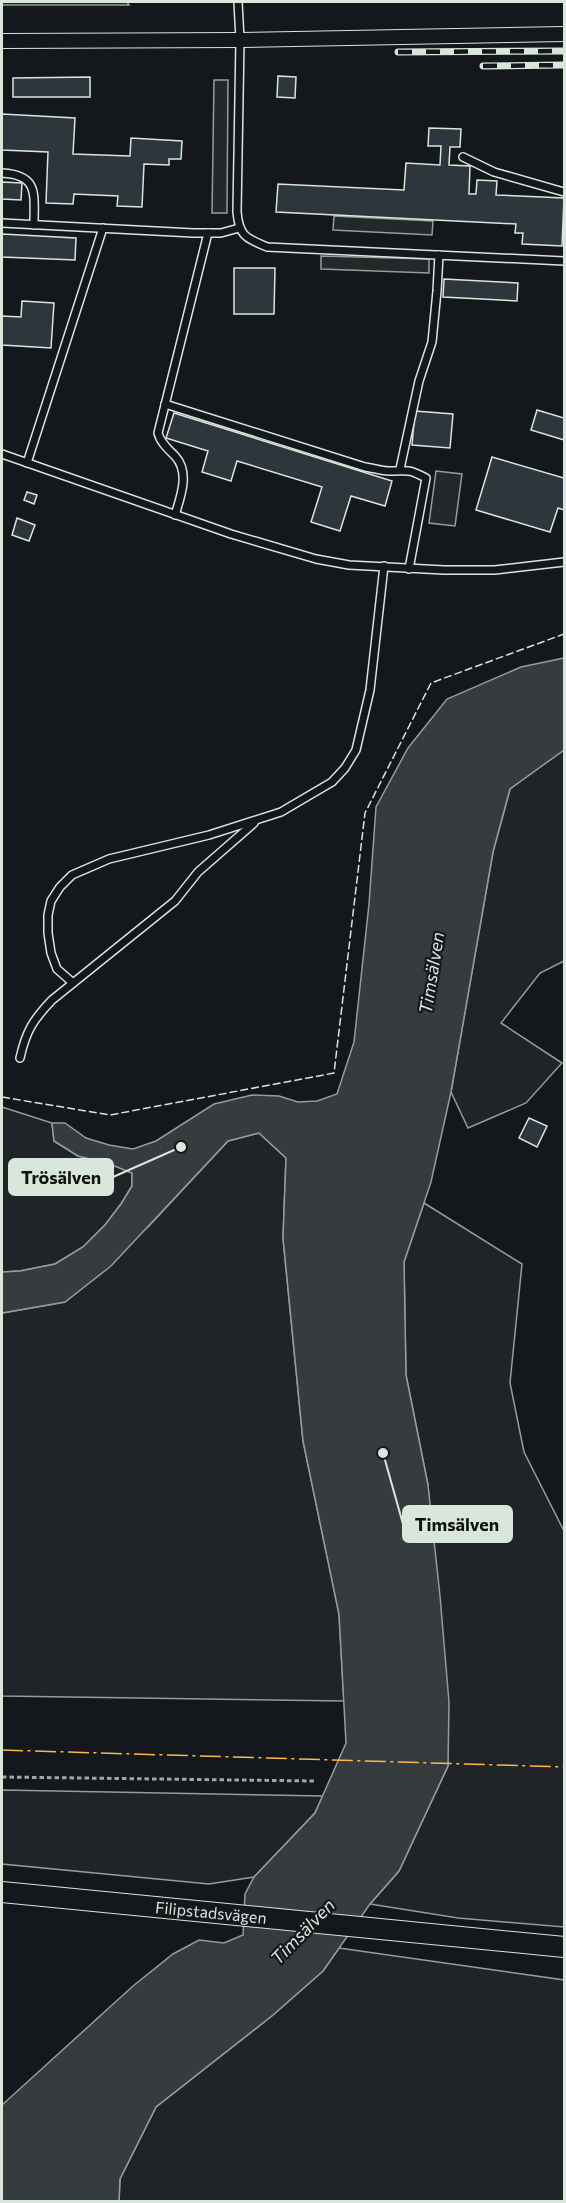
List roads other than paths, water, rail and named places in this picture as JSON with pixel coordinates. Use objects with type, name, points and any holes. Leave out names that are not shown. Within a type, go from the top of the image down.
[{"type":"main road","name":"Filipstadsvägen","points":[[2,1892],[564,1947]]},
{"type":"street","points":[[2,41],[240,40],[564,34]]},
{"type":"lane","points":[[238,2],[240,40],[237,212],[239,228],[250,240],[267,247],[564,261]]},
{"type":"lane","points":[[463,157],[494,172],[564,192]]},
{"type":"lane","points":[[2,173],[18,174],[28,180],[34,192],[34,225]]},
{"type":"lane","points":[[2,223],[208,233],[221,233],[239,228]]},
{"type":"lane","points":[[27,463],[103,228]]},
{"type":"lane","points":[[175,515],[181,496],[183,473],[180,462],[159,439],[158,433],[208,233]]},
{"type":"lane","points":[[400,469],[419,381],[432,342],[439,255]]},
{"type":"lane","points":[[165,404],[365,467],[389,471],[411,470],[426,478],[409,569]]},
{"type":"lane","points":[[2,454],[231,534],[316,559],[349,565],[409,569],[495,570],[564,562]]},
{"type":"lane","points":[[73,983],[57,969],[51,954],[48,924],[51,901],[72,875],[109,859],[209,835],[281,812],[332,782],[345,768],[356,750],[370,690],[384,566]]},
{"type":"lane","points":[[20,1058],[25,1036],[34,1018],[52,1000],[175,901],[198,872],[260,817]]},
{"type":"water","points":[[564,658],[564,750],[510,789],[493,852],[451,1092],[431,1182],[404,1262],[406,1375],[428,1485],[440,1596],[449,1702],[448,1766],[399,1871],[370,1904],[323,1971],[273,2015],[156,2107],[120,2179],[119,2201],[2,2201],[2,2105],[133,1986],[173,1954],[199,1940],[224,1943],[243,1935],[245,1894],[254,1877],[315,1813],[346,1743],[339,1614],[303,1441],[283,1238],[286,1158],[259,1133],[228,1141],[111,1266],[65,1302],[2,1313],[2,1272],[55,1264],[83,1247],[105,1225],[132,1186],[132,1173],[107,1163],[78,1156],[54,1141],[52,1123],[65,1123],[86,1138],[133,1149],[156,1141],[214,1104],[252,1095],[279,1096],[298,1102],[317,1101],[337,1094],[354,1042],[369,904],[376,807],[408,748],[447,699],[521,667]]},
{"type":"railway","points":[[398,52],[564,51]]},
{"type":"railway","points":[[483,66],[564,65]]},
{"type":"place","name":"Trösälven","points":[[181,1147]]},
{"type":"place","name":"Timsälven","points":[[383,1453]]}]
